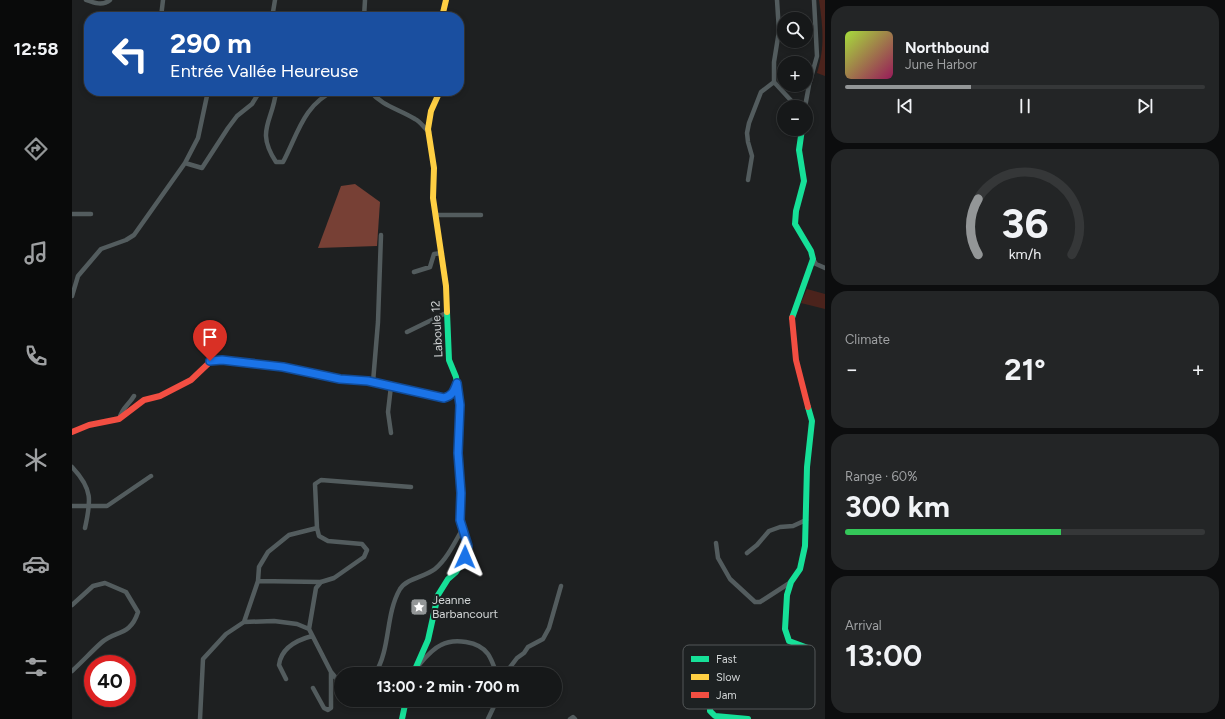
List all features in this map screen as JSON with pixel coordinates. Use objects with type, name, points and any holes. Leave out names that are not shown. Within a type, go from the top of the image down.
[{"type":"street","points":[[86,0],[106,4],[110,0]]},
{"type":"street","points":[[162,12],[163,0]]},
{"type":"street","points":[[273,12],[275,0]]},
{"type":"street","points":[[364,12],[365,0]]},
{"type":"street","points":[[443,12],[446,0]]},
{"type":"street","points":[[777,0],[779,31],[774,62],[774,82],[791,100]]},
{"type":"street","points":[[806,100],[817,56],[814,0]]},
{"type":"street","points":[[748,180],[752,156],[747,133],[749,123],[761,92],[774,82]]},
{"type":"street","points":[[72,296],[78,276],[101,249],[126,240],[134,234],[185,163],[199,134],[207,96]]},
{"type":"street","points":[[185,163],[202,168],[237,116],[252,104],[257,96]]},
{"type":"street","points":[[275,96],[265,128],[269,151],[276,162],[283,162],[310,108],[325,96]]},
{"type":"street","points":[[374,96],[387,106],[420,122],[429,132]]},
{"type":"street","name":"Laboule 12","points":[[416,667],[428,640],[442,588],[448,579],[456,572],[465,557],[468,546],[460,520],[461,493],[458,453],[460,405],[457,383],[449,360],[446,286],[432,189],[434,168],[429,132],[429,119],[438,96]]},
{"type":"street","points":[[420,122],[429,119]]},
{"type":"street","points":[[801,136],[799,150],[804,181],[796,212],[795,224],[797,230],[811,251],[813,260],[816,264],[825,268]]},
{"type":"street","points":[[72,214],[91,214]]},
{"type":"street","points":[[435,215],[481,215]]},
{"type":"street","points":[[373,382],[378,322],[381,235]]},
{"type":"street","points":[[414,272],[430,267],[434,254],[442,253]]},
{"type":"street","points":[[800,645],[789,641],[786,635],[787,595],[791,582],[802,562],[806,520],[807,467],[812,421],[796,360],[791,321],[793,310],[813,260]]},
{"type":"street","points":[[407,332],[446,313]]},
{"type":"street","points":[[72,432],[89,425],[119,418],[144,400],[160,396],[191,380],[198,375],[210,361],[217,359],[283,367],[340,379],[373,382],[444,398],[450,396],[454,392],[457,383]]},
{"type":"street","points":[[391,386],[388,412],[391,433]]},
{"type":"street","points":[[119,418],[123,408],[134,396]]},
{"type":"street","points":[[72,467],[88,491],[90,506],[85,528]]},
{"type":"street","points":[[72,506],[107,506],[151,476]]},
{"type":"street","points":[[258,580],[321,582],[334,578],[364,557],[367,550],[362,544],[328,541],[319,536],[317,528],[315,484],[323,479],[411,487]]},
{"type":"street","points":[[747,553],[757,546],[769,531],[780,527],[793,526],[806,520]]},
{"type":"street","points":[[244,622],[258,580],[259,567],[268,552],[289,535],[317,528]]},
{"type":"street","points":[[378,667],[384,653],[389,623],[400,590],[406,583],[435,569],[449,553],[463,528]]},
{"type":"street","points":[[716,543],[718,558],[730,579],[755,602],[760,602],[791,582]]},
{"type":"street","points":[[321,582],[316,588],[309,628],[334,676]]},
{"type":"street","points":[[72,605],[93,586],[105,583],[126,592],[138,608],[138,612],[130,627],[123,633],[102,642],[72,672]]},
{"type":"street","points":[[510,667],[528,647],[543,639],[549,628],[561,586]]},
{"type":"street","points":[[200,719],[203,659],[226,634],[244,622],[274,621],[297,624],[309,628]]},
{"type":"street","points":[[286,679],[279,664],[284,652],[289,646],[312,636]]},
{"type":"street","points":[[418,667],[430,653],[441,645],[453,642],[467,642],[480,647],[487,653],[494,667]]},
{"type":"street","points":[[314,688],[324,708],[328,710],[331,708],[331,672]]},
{"type":"street","points":[[402,719],[405,707]]},
{"type":"street","points":[[488,719],[494,707]]},
{"type":"street","points":[[710,709],[715,716],[748,719]]},
{"type":"street","points":[[570,719],[573,717],[574,719]]},
{"type":"shaded area","points":[[819,0],[825,0],[825,76],[817,73],[820,64],[822,46],[822,20]]},
{"type":"shaded area","points":[[355,184],[380,202],[377,246],[318,248],[341,186]]},
{"type":"shaded area","points":[[807,289],[825,294],[825,309],[801,303]]},
{"type":"traffic: fast","points":[[792,318],[813,259],[811,251],[795,224],[796,211],[804,181],[799,150],[801,136]]},
{"type":"traffic: fast","points":[[416,667],[428,640],[438,595],[448,579],[456,572],[463,561],[468,546],[460,520],[461,493],[458,453],[460,405],[456,377],[449,360],[447,312]]},
{"type":"traffic: fast","points":[[245,362],[283,367],[340,379],[368,381],[444,398],[452,393],[456,384]]},
{"type":"traffic: fast","points":[[800,645],[789,641],[785,629],[787,595],[791,582],[800,569],[805,546],[807,467],[812,421],[808,407]]},
{"type":"traffic: fast","points":[[402,719],[405,707]]},
{"type":"traffic: fast","points":[[710,709],[715,716],[748,719]]},
{"type":"traffic: slow","points":[[443,12],[446,0]]},
{"type":"traffic: slow","points":[[438,96],[431,111],[428,129],[434,168],[433,198],[446,286],[447,312]]},
{"type":"traffic: jam","points":[[792,318],[796,360],[808,407]]},
{"type":"traffic: jam","points":[[72,432],[89,425],[119,419],[144,400],[160,396],[191,380],[211,361],[217,359],[245,362]]},
{"type":"place","name":"Jeanne Barbancourt","points":[[419,607]]},
{"type":"route","points":[[210,361],[217,359],[283,367],[340,379],[368,381],[444,398],[450,396],[454,392],[457,383],[460,405],[458,453],[461,493],[460,520],[468,546],[465,557]]}]
